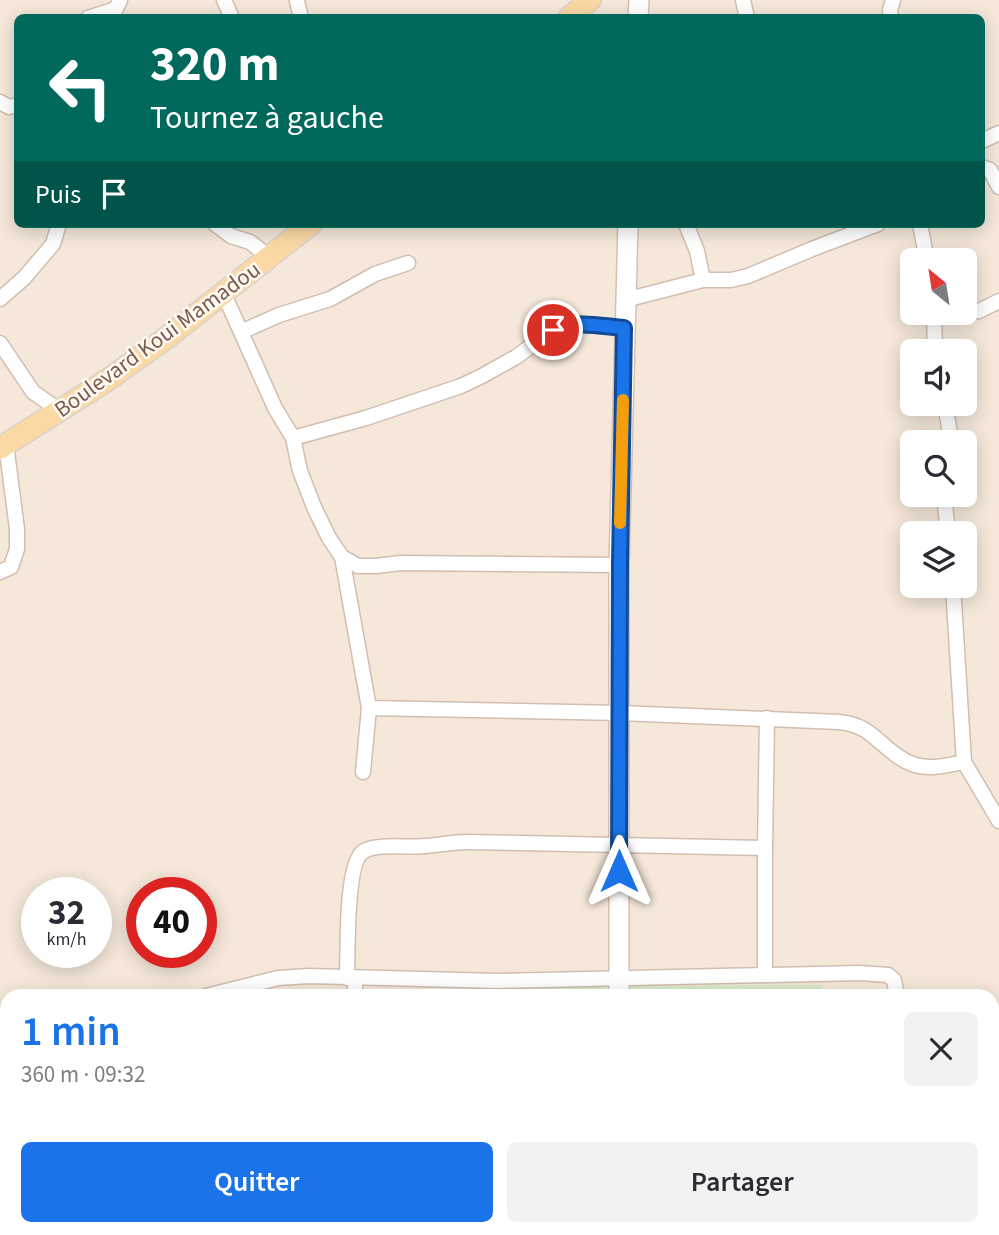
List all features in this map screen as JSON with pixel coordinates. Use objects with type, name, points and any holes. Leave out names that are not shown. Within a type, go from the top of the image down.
[{"type":"main road","points":[[574,14],[590,0]]},
{"type":"main road","name":"Boulevard Koui Mamadou","points":[[3,446],[60,411],[165,339],[306,228]]},
{"type":"street","points":[[100,14],[116,9],[120,0]]},
{"type":"street","points":[[985,168],[990,170],[999,187]]},
{"type":"street","points":[[0,299],[24,278],[53,244],[59,228]]},
{"type":"street","points":[[220,228],[231,236],[250,242],[269,257]]},
{"type":"street","points":[[619,987],[620,565],[628,228]]},
{"type":"street","points":[[688,228],[704,280]]},
{"type":"street","points":[[625,300],[704,280],[731,280],[748,276],[867,228]]},
{"type":"street","points":[[921,228],[925,248]]},
{"type":"street","points":[[242,332],[279,315],[330,299],[375,275],[408,263]]},
{"type":"street","points":[[223,292],[275,408],[293,438],[300,471],[314,507],[342,557],[369,708],[363,772]]},
{"type":"street","points":[[977,311],[999,301]]},
{"type":"street","points":[[293,438],[366,418],[461,386],[516,357],[553,330],[565,325],[624,328]]},
{"type":"street","points":[[0,343],[33,392],[60,411]]},
{"type":"street","points":[[0,572],[10,567],[17,549],[3,446]]},
{"type":"street","points":[[342,557],[358,566],[401,563],[620,565]]},
{"type":"street","points":[[954,598],[964,762],[999,821]]},
{"type":"street","points":[[369,708],[620,713],[839,722],[853,724],[865,730],[897,756],[914,765],[929,767],[964,762]]},
{"type":"street","points":[[765,974],[767,718]]},
{"type":"street","points":[[353,989],[351,978],[352,881],[357,857],[363,851],[453,842],[765,848]]},
{"type":"street","points":[[234,989],[278,978],[309,976],[619,987],[765,974],[859,973],[888,975],[894,980],[896,989]]},
{"type":"street","points":[[497,981],[497,989]]},
{"type":"shaded area","points":[[0,0],[999,0],[999,989],[0,989]]},
{"type":"green space","points":[[532,985],[607,985],[607,989],[532,989]]},
{"type":"green space","points":[[822,985],[822,989],[630,989],[630,986]]},
{"type":"slow traffic","points":[[620,523],[623,400]]},
{"type":"route","points":[[553,330],[565,325],[582,324],[624,328],[619,871]]}]
